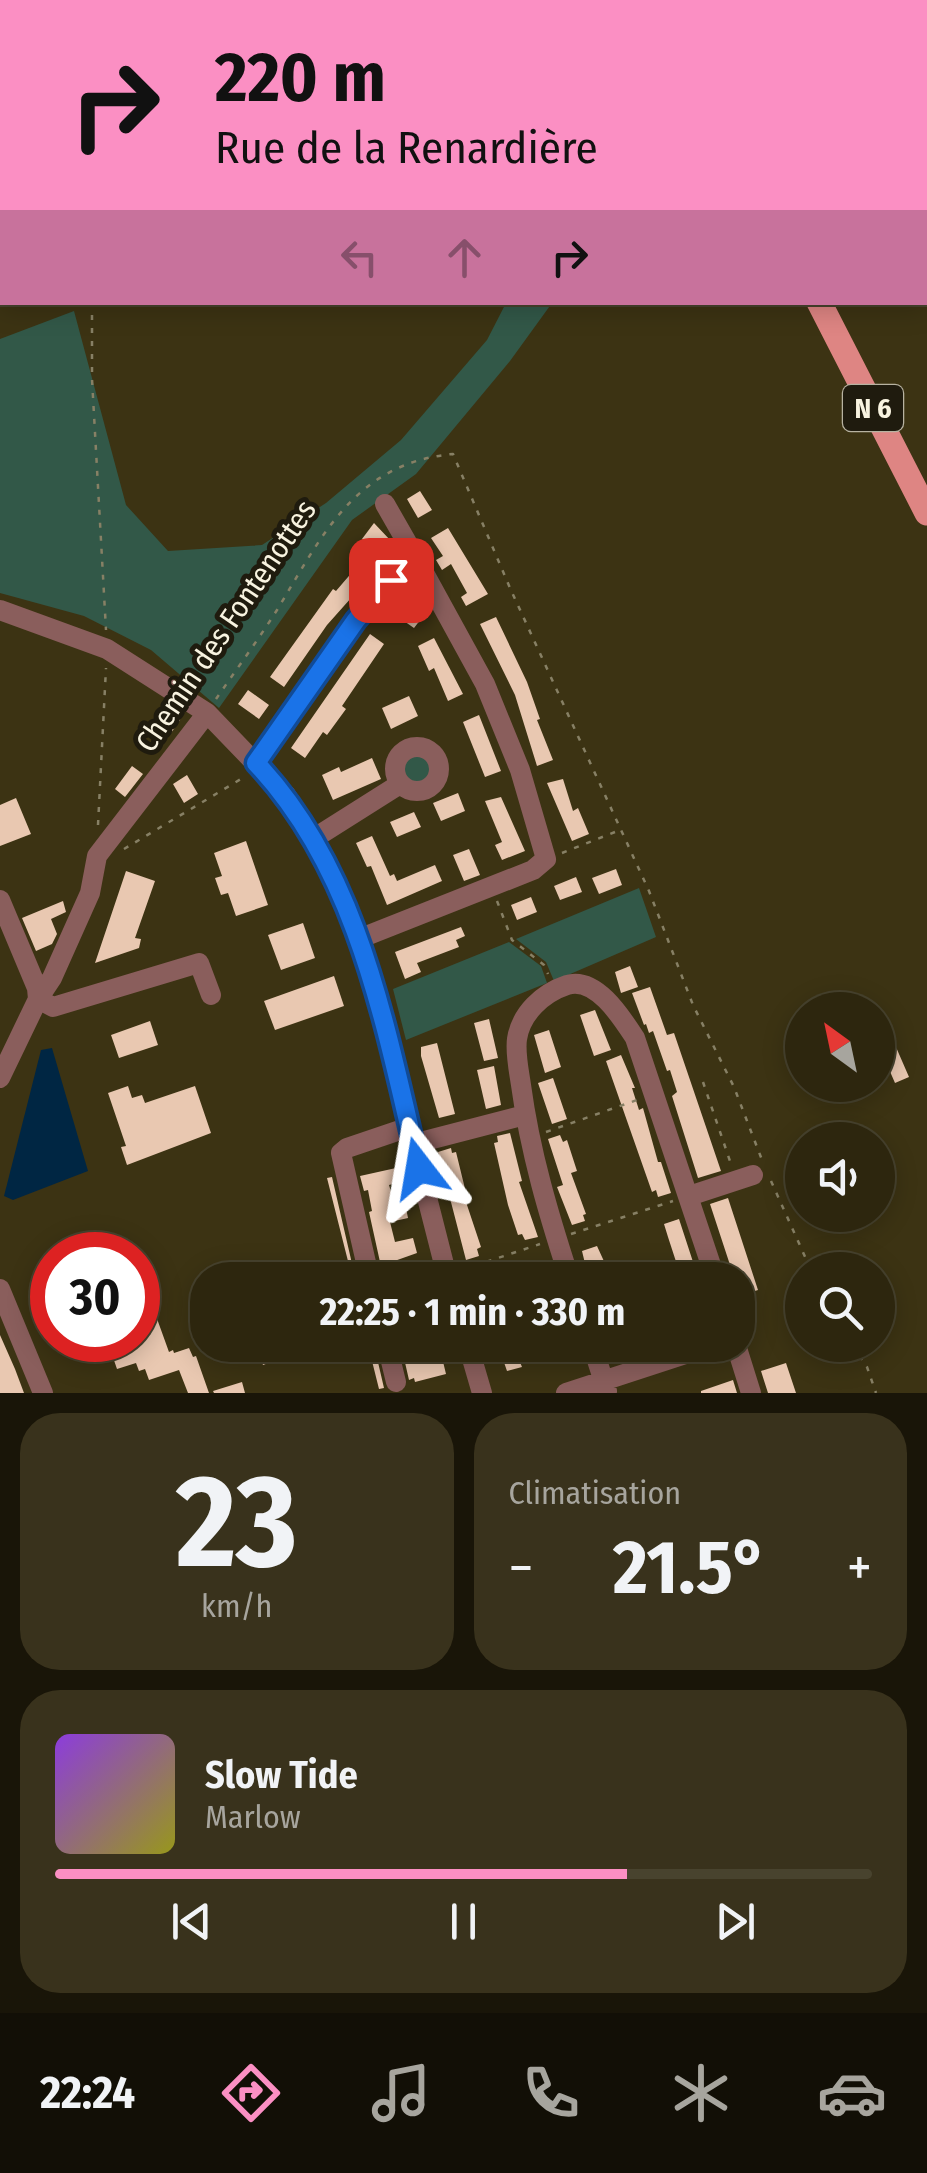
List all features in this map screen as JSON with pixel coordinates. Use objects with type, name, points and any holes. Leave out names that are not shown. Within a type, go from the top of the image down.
[{"type":"main road","name":"N 6","points":[[821,305],[927,513]]},
{"type":"street","points":[[360,938],[533,870],[546,859],[520,770],[485,684],[385,504]]},
{"type":"street","points":[[258,765],[356,620],[391,580],[417,560]]},
{"type":"street","points":[[0,610],[107,649],[207,713],[286,795],[313,839],[360,938],[443,1262]]},
{"type":"street","name":"Chemin des Fontenottes","points":[[0,1078],[60,961],[90,893],[96,861],[207,713]]},
{"type":"street","points":[[313,839],[400,784]]},
{"type":"street","points":[[0,900],[38,998],[53,1007],[199,964],[210,995]]},
{"type":"street","points":[[564,1262],[540,1183],[525,1115],[517,1039],[526,1015],[548,991],[574,983],[595,991],[617,1010],[635,1038],[710,1262]]},
{"type":"street","points":[[366,1262],[340,1153],[346,1148],[525,1115]]},
{"type":"street","points":[[688,1196],[745,1177]]},
{"type":"street","points":[[0,1289],[43,1393]]},
{"type":"street","points":[[391,1362],[396,1382]]},
{"type":"street","points":[[473,1362],[482,1393]]},
{"type":"street","points":[[598,1362],[606,1387]]},
{"type":"street","points":[[566,1393],[606,1387],[670,1362]]},
{"type":"street","points":[[742,1362],[752,1393]]},
{"type":"path","points":[[92,305],[92,379],[107,649],[96,861]]},
{"type":"path","name":"Chemin des Fontenottes","points":[[207,713],[276,612],[327,526],[347,502],[394,470],[430,456],[453,454],[621,829]]},
{"type":"path","points":[[96,861],[258,765]]},
{"type":"path","points":[[546,859],[621,829],[693,1005],[734,1087],[803,1252]]},
{"type":"path","points":[[491,886],[512,940],[544,965],[554,989]]},
{"type":"path","points":[[702,1082],[745,1177]]},
{"type":"path","points":[[530,1137],[654,1095]]},
{"type":"path","points":[[863,1362],[876,1393]]},
{"type":"green space","points":[[505,305],[551,305],[510,361],[416,474],[352,520],[219,708],[151,650],[84,616],[0,593],[0,339],[74,311],[126,505],[168,551],[262,545],[326,503],[401,440],[487,340]]},
{"type":"green space","points":[[417,751],[429,756],[434,768],[429,780],[417,785],[405,780],[400,768],[405,756]]},
{"type":"green space","points":[[639,888],[656,937],[554,981],[546,962],[516,939]]},
{"type":"green space","points":[[509,942],[541,966],[547,983],[406,1040],[393,989]]},
{"type":"water","points":[[52,1048],[88,1171],[13,1200],[4,1196],[41,1050]]},
{"type":"building","points":[[420,491],[432,510],[418,518],[407,499]]},
{"type":"building","points":[[374,523],[391,541],[364,575],[368,579],[327,625],[284,687],[270,677],[333,589],[336,591],[372,549],[362,539]]},
{"type":"building","points":[[448,528],[488,594],[466,606],[461,597],[467,593],[451,564],[442,570],[436,560],[443,556],[431,538]]},
{"type":"building","points":[[401,598],[424,615],[414,628],[391,612]]},
{"type":"building","points":[[496,617],[527,682],[553,760],[537,766],[515,695],[480,624]]},
{"type":"building","points":[[370,634],[384,644],[342,706],[346,709],[305,758],[291,748]]},
{"type":"building","points":[[434,638],[463,694],[448,701],[434,668],[429,671],[418,646]]},
{"type":"building","points":[[248,690],[269,705],[259,719],[238,704]]},
{"type":"building","points":[[409,696],[418,716],[391,729],[382,708]]},
{"type":"building","points":[[166,711],[180,720],[171,733],[157,723]]},
{"type":"building","points":[[479,715],[501,771],[485,777],[463,722]]},
{"type":"building","points":[[372,758],[381,779],[333,800],[322,775],[339,767],[341,772]]},
{"type":"building","points":[[132,766],[143,774],[125,797],[115,789]]},
{"type":"building","points":[[187,775],[198,794],[184,803],[173,784]]},
{"type":"building","points":[[563,779],[573,811],[578,808],[589,834],[572,841],[547,783]]},
{"type":"building","points":[[458,793],[465,811],[441,821],[433,803]]},
{"type":"building","points":[[501,797],[525,851],[502,860],[495,845],[502,842],[485,801]]},
{"type":"building","points":[[16,798],[31,834],[0,846],[0,805]]},
{"type":"building","points":[[414,812],[421,827],[397,837],[390,822]]},
{"type":"building","points":[[372,836],[390,876],[394,874],[397,881],[435,865],[442,881],[387,905],[371,866],[367,867],[356,843]]},
{"type":"building","points":[[246,841],[268,905],[236,916],[228,893],[221,895],[215,878],[222,876],[214,853]]},
{"type":"building","points":[[469,849],[480,875],[464,881],[453,855]]},
{"type":"building","points":[[616,869],[622,885],[599,894],[592,878]]},
{"type":"building","points":[[126,871],[155,881],[135,938],[141,939],[139,948],[95,963]]},
{"type":"building","points":[[576,877],[582,892],[560,900],[554,886]]},
{"type":"building","points":[[531,897],[537,912],[517,920],[511,905]]},
{"type":"building","points":[[63,901],[66,912],[51,919],[57,934],[52,944],[36,951],[22,918]]},
{"type":"building","points":[[303,923],[315,958],[281,970],[268,935]]},
{"type":"building","points":[[461,927],[465,936],[456,940],[459,947],[417,963],[421,972],[405,979],[395,952]]},
{"type":"building","points":[[630,966],[638,987],[621,993],[615,972]]},
{"type":"building","points":[[334,976],[344,1006],[275,1030],[264,1001]]},
{"type":"building","points":[[650,987],[667,1035],[674,1033],[721,1171],[698,1178],[672,1096],[677,1092],[670,1070],[667,1071],[653,1031],[649,1033],[644,1025],[632,993]]},
{"type":"building","points":[[595,1010],[611,1050],[594,1056],[580,1015]]},
{"type":"building","points":[[489,1019],[498,1058],[484,1061],[474,1023]]},
{"type":"building","points":[[150,1021],[158,1045],[119,1058],[111,1035]]},
{"type":"building","points":[[549,1030],[561,1067],[545,1073],[534,1035]]},
{"type":"building","points":[[437,1043],[455,1114],[439,1118],[421,1056],[421,1047]]},
{"type":"building","points":[[895,1045],[909,1077],[895,1083]]},
{"type":"building","points":[[621,1055],[671,1193],[658,1197],[656,1190],[652,1192],[606,1061]]},
{"type":"building","points":[[494,1066],[501,1105],[486,1109],[477,1070]]},
{"type":"building","points":[[553,1078],[567,1119],[552,1124],[538,1083]]},
{"type":"building","points":[[128,1086],[132,1098],[142,1095],[145,1103],[195,1086],[211,1133],[127,1165],[121,1147],[126,1146],[108,1093]]},
{"type":"building","points":[[510,1133],[522,1181],[519,1182],[538,1237],[525,1240],[522,1234],[518,1235],[508,1205],[494,1143],[498,1142],[497,1136]]},
{"type":"building","points":[[560,1135],[563,1142],[567,1140],[577,1171],[571,1173],[586,1214],[585,1221],[572,1225],[557,1187],[563,1185],[548,1139]]},
{"type":"building","points":[[451,1148],[452,1153],[456,1152],[466,1202],[481,1247],[477,1249],[479,1256],[466,1260],[438,1152]]},
{"type":"building","points":[[396,1168],[400,1182],[389,1185],[395,1205],[405,1203],[408,1218],[390,1222],[395,1242],[413,1238],[417,1253],[380,1262],[368,1190],[364,1191],[360,1176]]},
{"type":"building","points":[[332,1177],[352,1262],[348,1262],[327,1178]]},
{"type":"building","points":[[728,1198],[749,1262],[729,1262],[710,1204]]},
{"type":"building","points":[[679,1219],[693,1262],[676,1262],[664,1224]]},
{"type":"building","points":[[597,1246],[604,1262],[585,1262],[582,1251]]},
{"type":"building","points":[[160,1327],[169,1352],[189,1348],[190,1362],[198,1362],[209,1393],[188,1393],[179,1370],[149,1380],[145,1369],[139,1371],[136,1363],[117,1369],[115,1362],[160,1362]]},
{"type":"building","points":[[0,1335],[15,1369],[24,1393],[0,1393]]},
{"type":"building","points":[[372,1362],[378,1362],[384,1388],[379,1389]]},
{"type":"building","points":[[405,1362],[443,1362],[446,1374],[409,1380]]},
{"type":"building","points":[[504,1362],[520,1362],[522,1367],[507,1371]]},
{"type":"building","points":[[786,1363],[796,1393],[768,1393],[761,1371]]},
{"type":"building","points":[[733,1380],[737,1393],[701,1393],[701,1391]]},
{"type":"building","points":[[242,1382],[245,1393],[213,1391]]},
{"type":"route","points":[[391,580],[356,620],[256,763],[286,795],[319,848],[360,938],[419,1168]]}]
